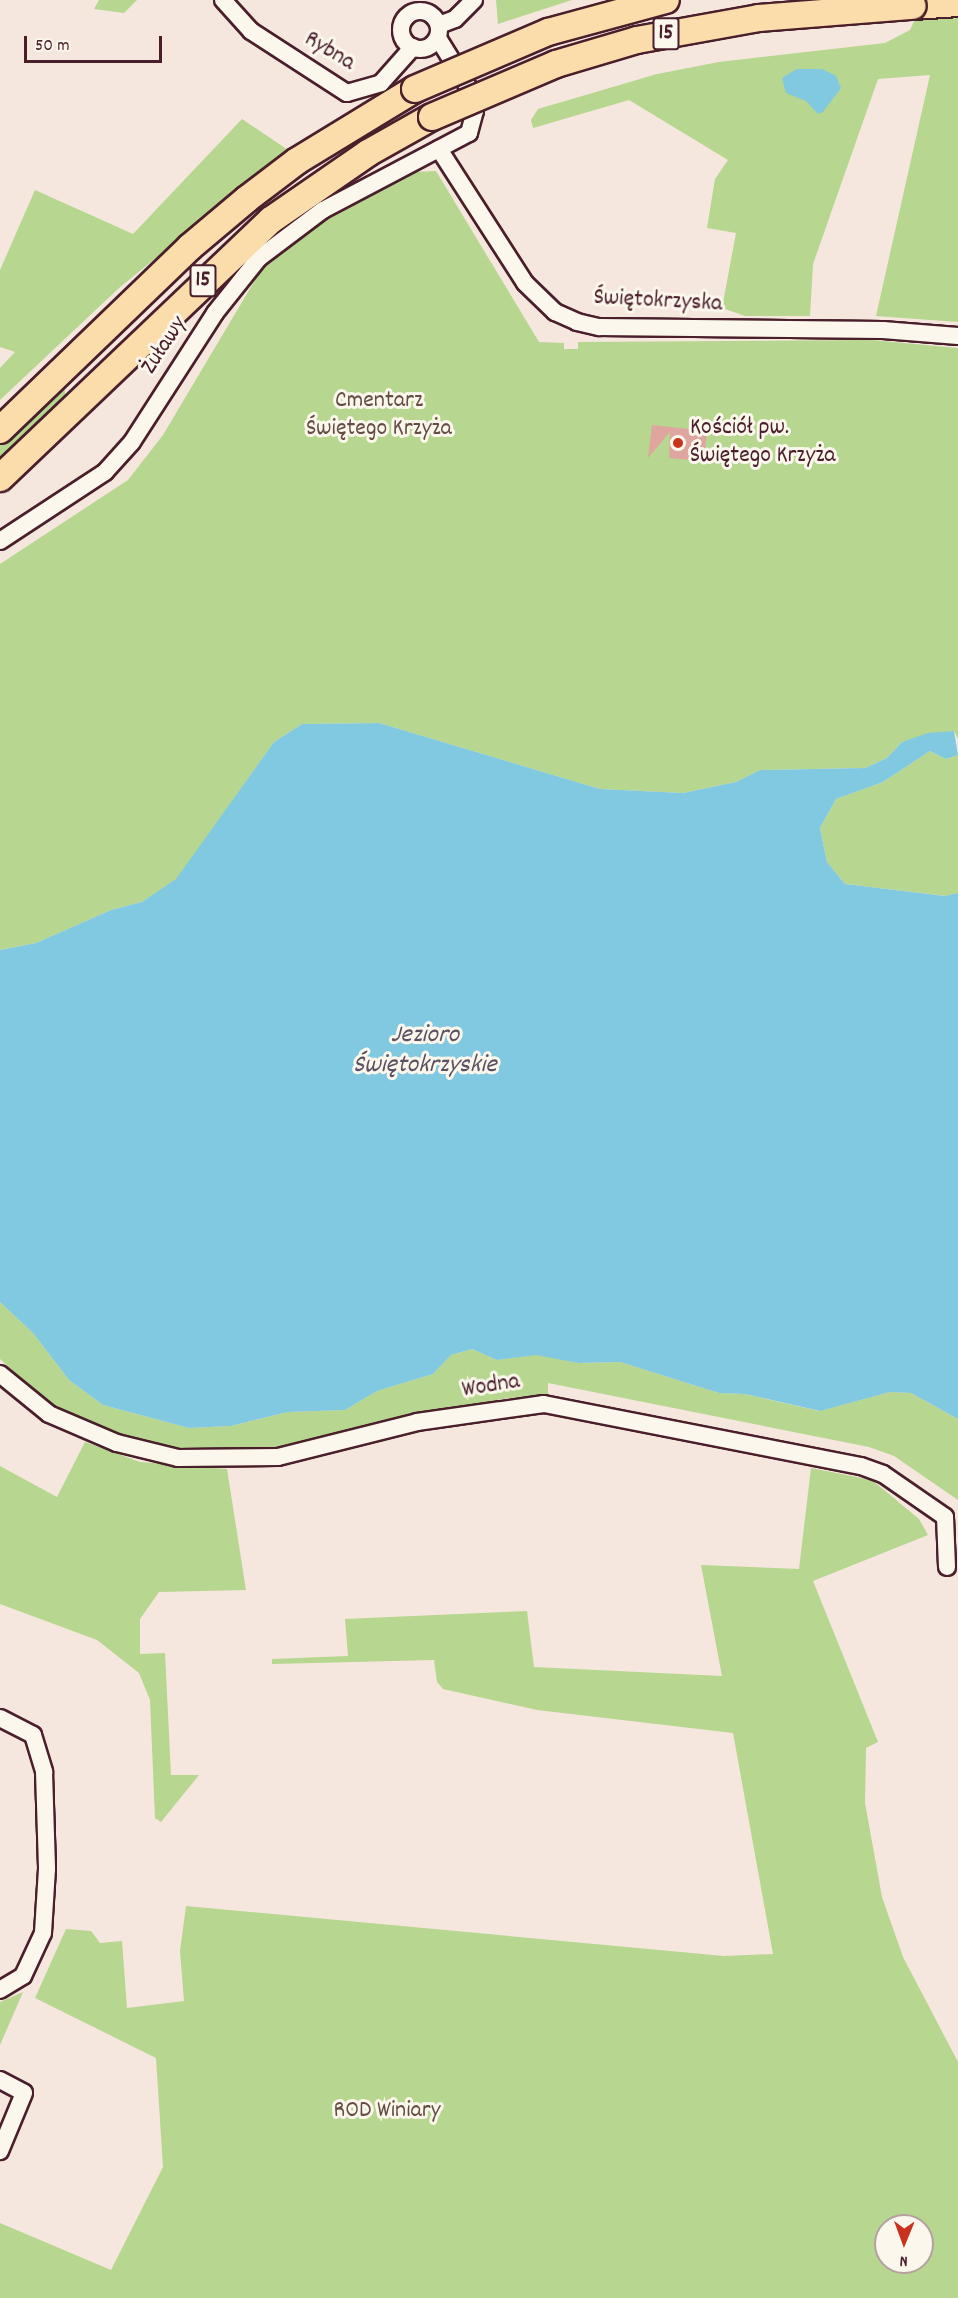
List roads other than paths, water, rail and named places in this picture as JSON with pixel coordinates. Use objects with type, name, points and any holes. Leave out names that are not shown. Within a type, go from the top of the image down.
[{"type":"main road","name":"15","points":[[0,430],[190,247],[297,161],[415,89],[548,32],[666,0]]},
{"type":"main road","name":"15","points":[[0,478],[271,220],[368,153],[432,117],[556,64],[637,40],[759,18],[958,3]]},
{"type":"street","name":"Rybna","points":[[223,0],[251,31],[347,93],[381,83],[413,47]]},
{"type":"street","points":[[439,149],[469,134],[475,111],[453,56],[438,31],[432,14],[415,5],[402,24],[402,35],[413,47],[428,47],[438,31],[455,19],[474,0]]},
{"type":"street","name":"Świętokrzyska","points":[[439,149],[525,283],[555,312],[577,322],[599,327],[883,330],[958,336]]},
{"type":"street","name":"Żuławy","points":[[0,541],[105,472],[132,442],[215,313],[259,258],[323,210],[439,149]]},
{"type":"street","name":"Wodna","points":[[0,1374],[49,1414],[117,1443],[178,1458],[278,1457],[417,1422],[544,1404],[861,1466],[883,1474],[945,1517],[947,1567]]},
{"type":"street","points":[[0,1718],[33,1735],[39,1754],[44,1773],[47,1869],[43,1933],[23,1976],[0,1990]]},
{"type":"street","points":[[0,2080],[24,2092],[0,2151]]},
{"type":"water","points":[[797,69],[822,69],[836,76],[841,88],[823,112],[818,114],[806,101],[786,93],[782,78]]},
{"type":"water","name":"Jezioro Świętokrzyskie","points":[[379,723],[600,789],[683,793],[736,782],[760,770],[865,768],[887,758],[902,742],[928,733],[954,731],[958,755],[946,759],[930,751],[883,782],[836,799],[820,828],[827,862],[845,884],[945,896],[958,893],[958,1419],[911,1393],[890,1392],[820,1411],[745,1394],[719,1393],[620,1362],[578,1363],[536,1355],[497,1360],[472,1349],[451,1355],[433,1374],[377,1391],[345,1410],[288,1412],[231,1426],[189,1428],[103,1405],[69,1380],[33,1333],[0,1302],[0,950],[36,943],[111,910],[142,902],[176,879],[274,742],[302,724]]},
{"type":"place","name":"Kościół pw. Świętego Krzyża","points":[[678,443]]},
{"type":"park label","name":"Cmentarz Świętego Krzyża","points":[[379,416]]},
{"type":"park label","name":"ROD Winiary","points":[[387,2112]]}]
